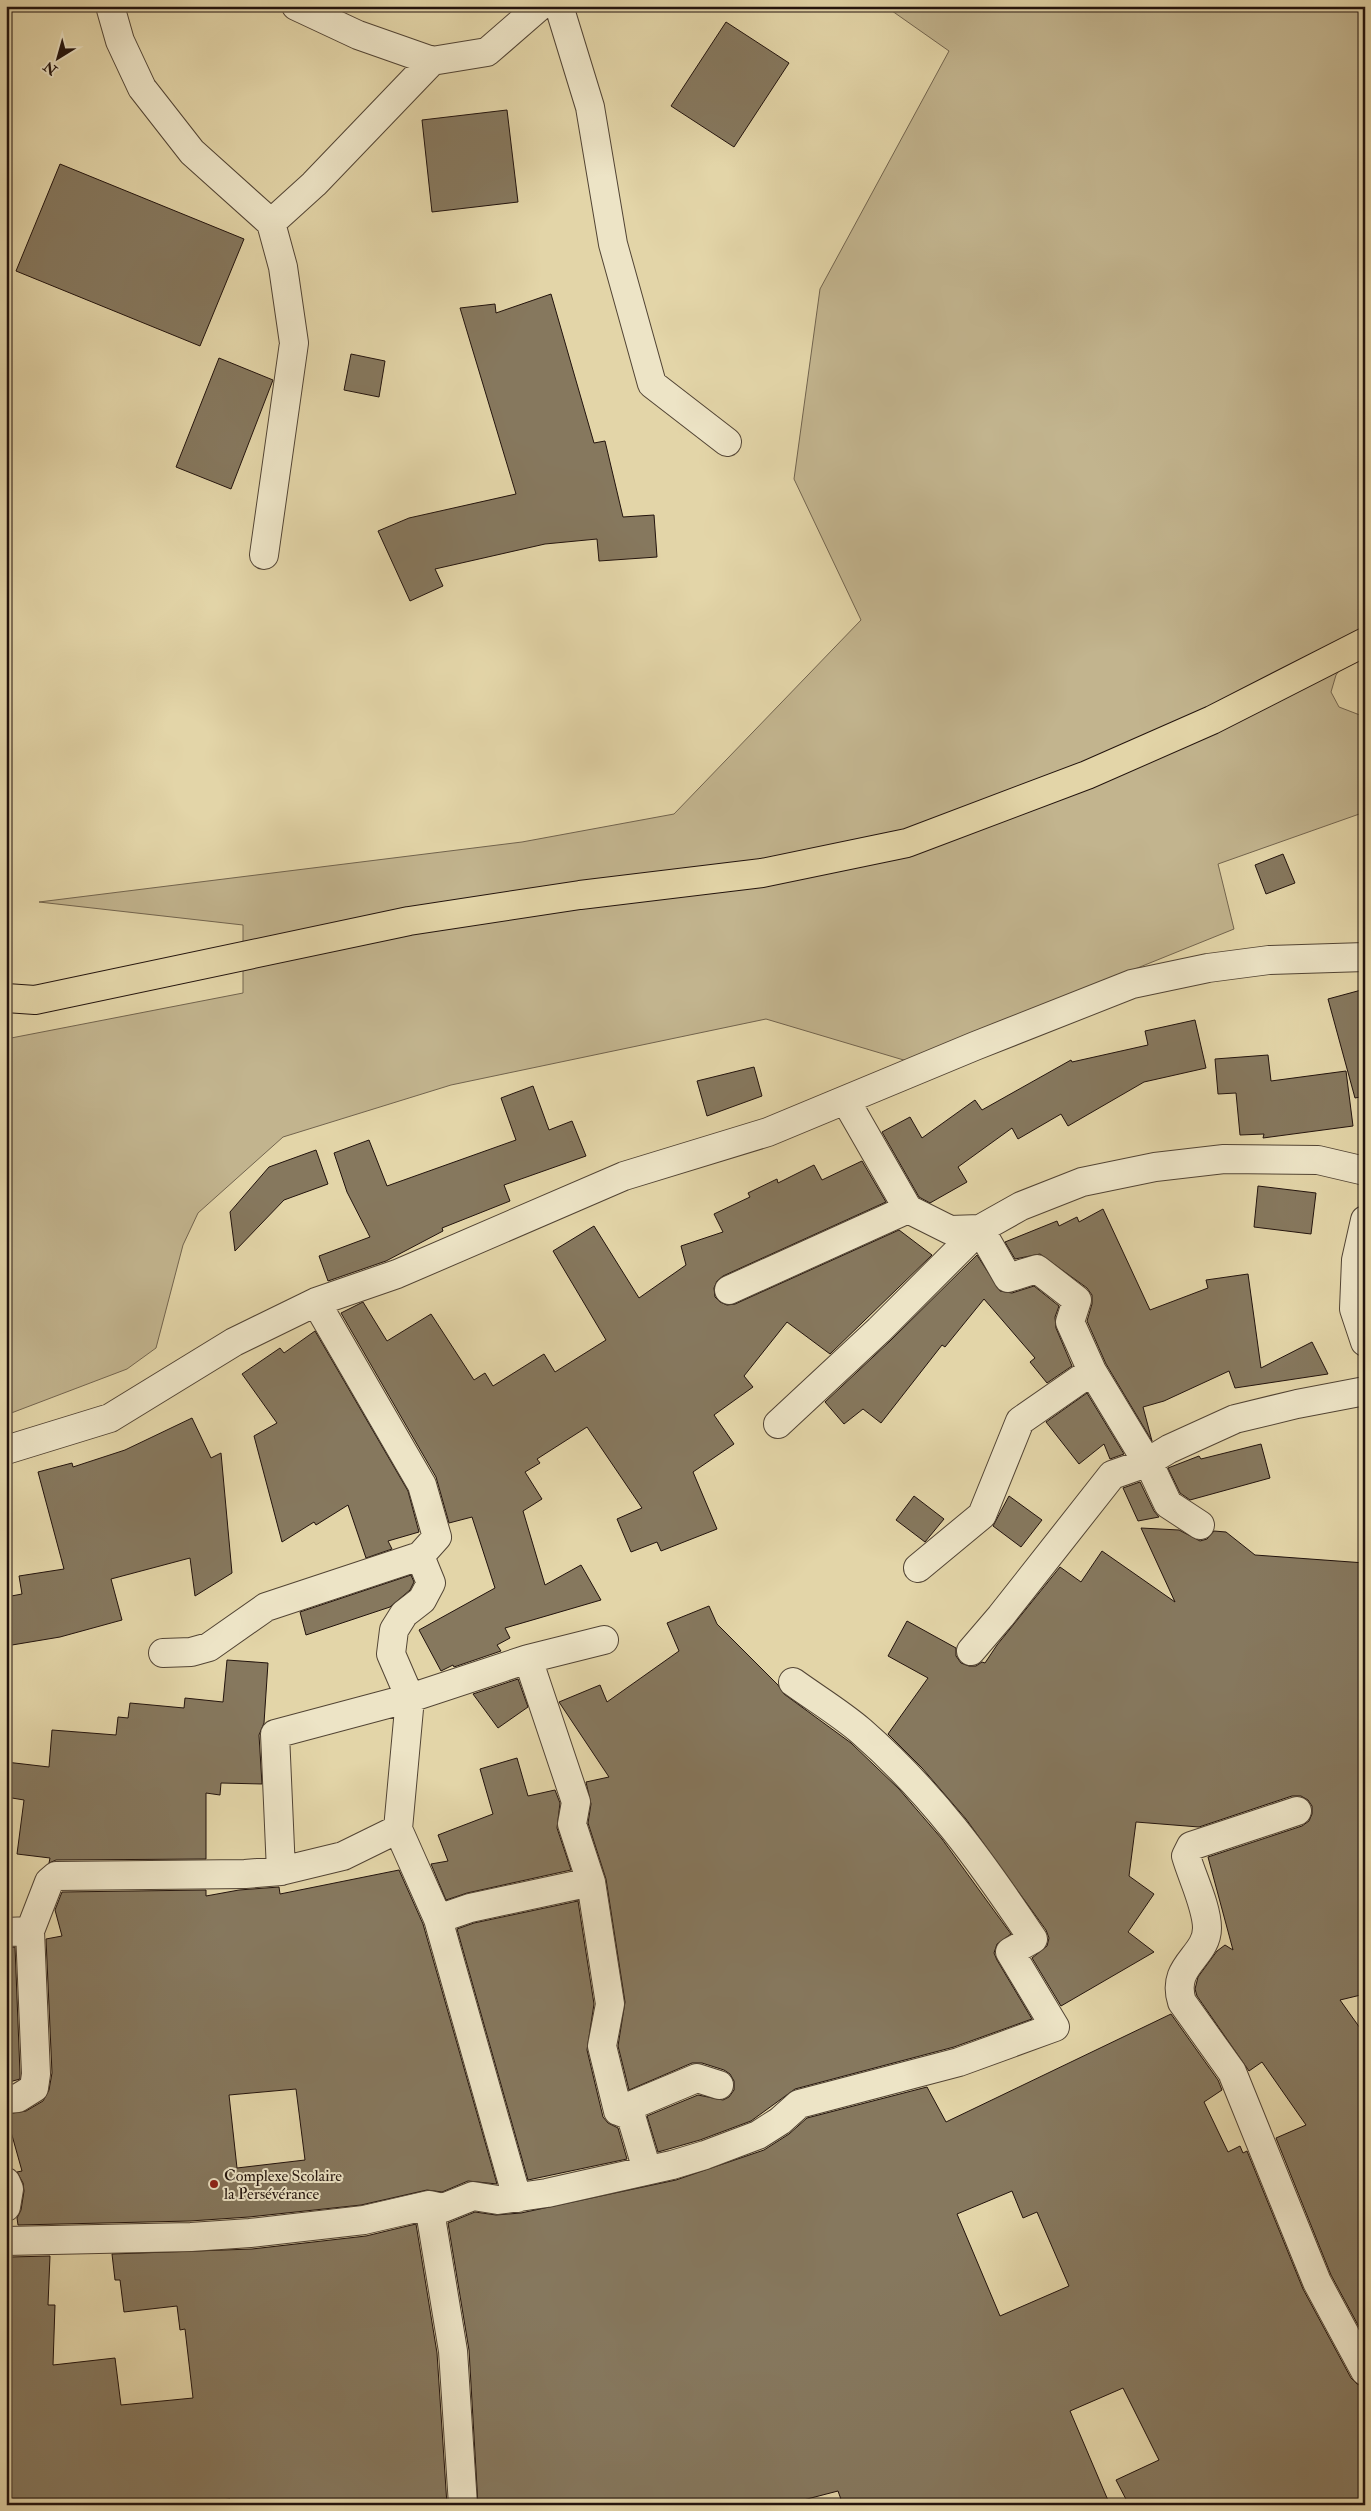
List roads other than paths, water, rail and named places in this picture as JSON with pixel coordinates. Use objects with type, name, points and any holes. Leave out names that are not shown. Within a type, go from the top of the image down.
[{"type":"main road","points":[[6,998],[35,1000],[409,921],[580,895],[762,872],[907,843],[1087,775],[1185,732],[1365,642]]},
{"type":"street","points":[[110,6],[120,41],[142,88],[192,152],[271,223],[283,267],[294,343],[264,555]]},
{"type":"street","points":[[296,6],[358,35],[432,61],[487,52],[540,6]]},
{"type":"street","points":[[559,6],[590,107],[613,244],[652,384],[727,442]]},
{"type":"street","points":[[271,223],[314,184],[432,61]]},
{"type":"street","points":[[6,1450],[110,1418],[234,1342],[316,1302],[397,1274],[624,1176],[768,1132],[975,1046],[1132,984],[1208,968],[1269,960],[1365,958]]},
{"type":"street","points":[[846,1101],[908,1210],[950,1230],[980,1229]]},
{"type":"street","points":[[778,1424],[879,1330],[980,1229],[1021,1206],[1082,1182],[1155,1168],[1224,1158],[1318,1160],[1365,1172]]},
{"type":"street","points":[[729,1290],[908,1210]]},
{"type":"street","points":[[1365,1220],[1356,1260],[1354,1309],[1365,1342]]},
{"type":"street","points":[[980,1229],[1008,1278],[1038,1269],[1078,1300],[1070,1322],[1092,1371],[1168,1504],[1200,1526]]},
{"type":"street","points":[[163,1653],[191,1652],[210,1647],[266,1607],[420,1556],[437,1537],[422,1485],[316,1302]]},
{"type":"street","points":[[918,1568],[982,1515],[1020,1421],[1092,1371]]},
{"type":"street","points":[[971,1651],[1001,1616],[1112,1475],[1146,1463],[1169,1449],[1235,1419],[1297,1404],[1365,1391]]},
{"type":"street","points":[[420,1556],[431,1583],[422,1600],[404,1614],[394,1630],[391,1654],[410,1698],[398,1829],[438,1919],[517,2198]]},
{"type":"street","points":[[281,1871],[275,1734],[410,1698],[528,1659],[604,1640]]},
{"type":"street","points":[[528,1659],[576,1802],[572,1824],[591,1882],[610,2004],[602,2046],[618,2111]]},
{"type":"street","points":[[6,2241],[191,2237],[250,2233],[364,2220],[429,2206],[443,2208],[473,2196],[498,2200],[548,2193],[672,2166],[758,2135],[780,2121],[800,2104],[960,2062],[1055,2027],[1010,1952],[1033,1939],[990,1874],[939,1808],[888,1758],[860,1731],[793,1682]]},
{"type":"street","points":[[1297,1811],[1191,1846],[1186,1856],[1207,1929],[1201,1944],[1181,1975],[1179,1992],[1182,2002],[1232,2072],[1317,2282],[1365,2371]]},
{"type":"street","points":[[6,2099],[18,2098],[34,2088],[36,2074],[18,1932],[49,1882],[56,1876],[245,1874],[281,1871],[343,1856],[398,1829]]},
{"type":"street","points":[[438,1919],[470,1908],[591,1882]]},
{"type":"street","points":[[618,2111],[697,2078],[719,2085]]},
{"type":"street","points":[[618,2111],[631,2116],[648,2170]]},
{"type":"street","points":[[6,2182],[9,2189],[6,2206]]},
{"type":"street","points":[[429,2206],[453,2351],[463,2505]]},
{"type":"place","name":"Complexe Scolaire la Persévérance","points":[[214,2184]]}]
